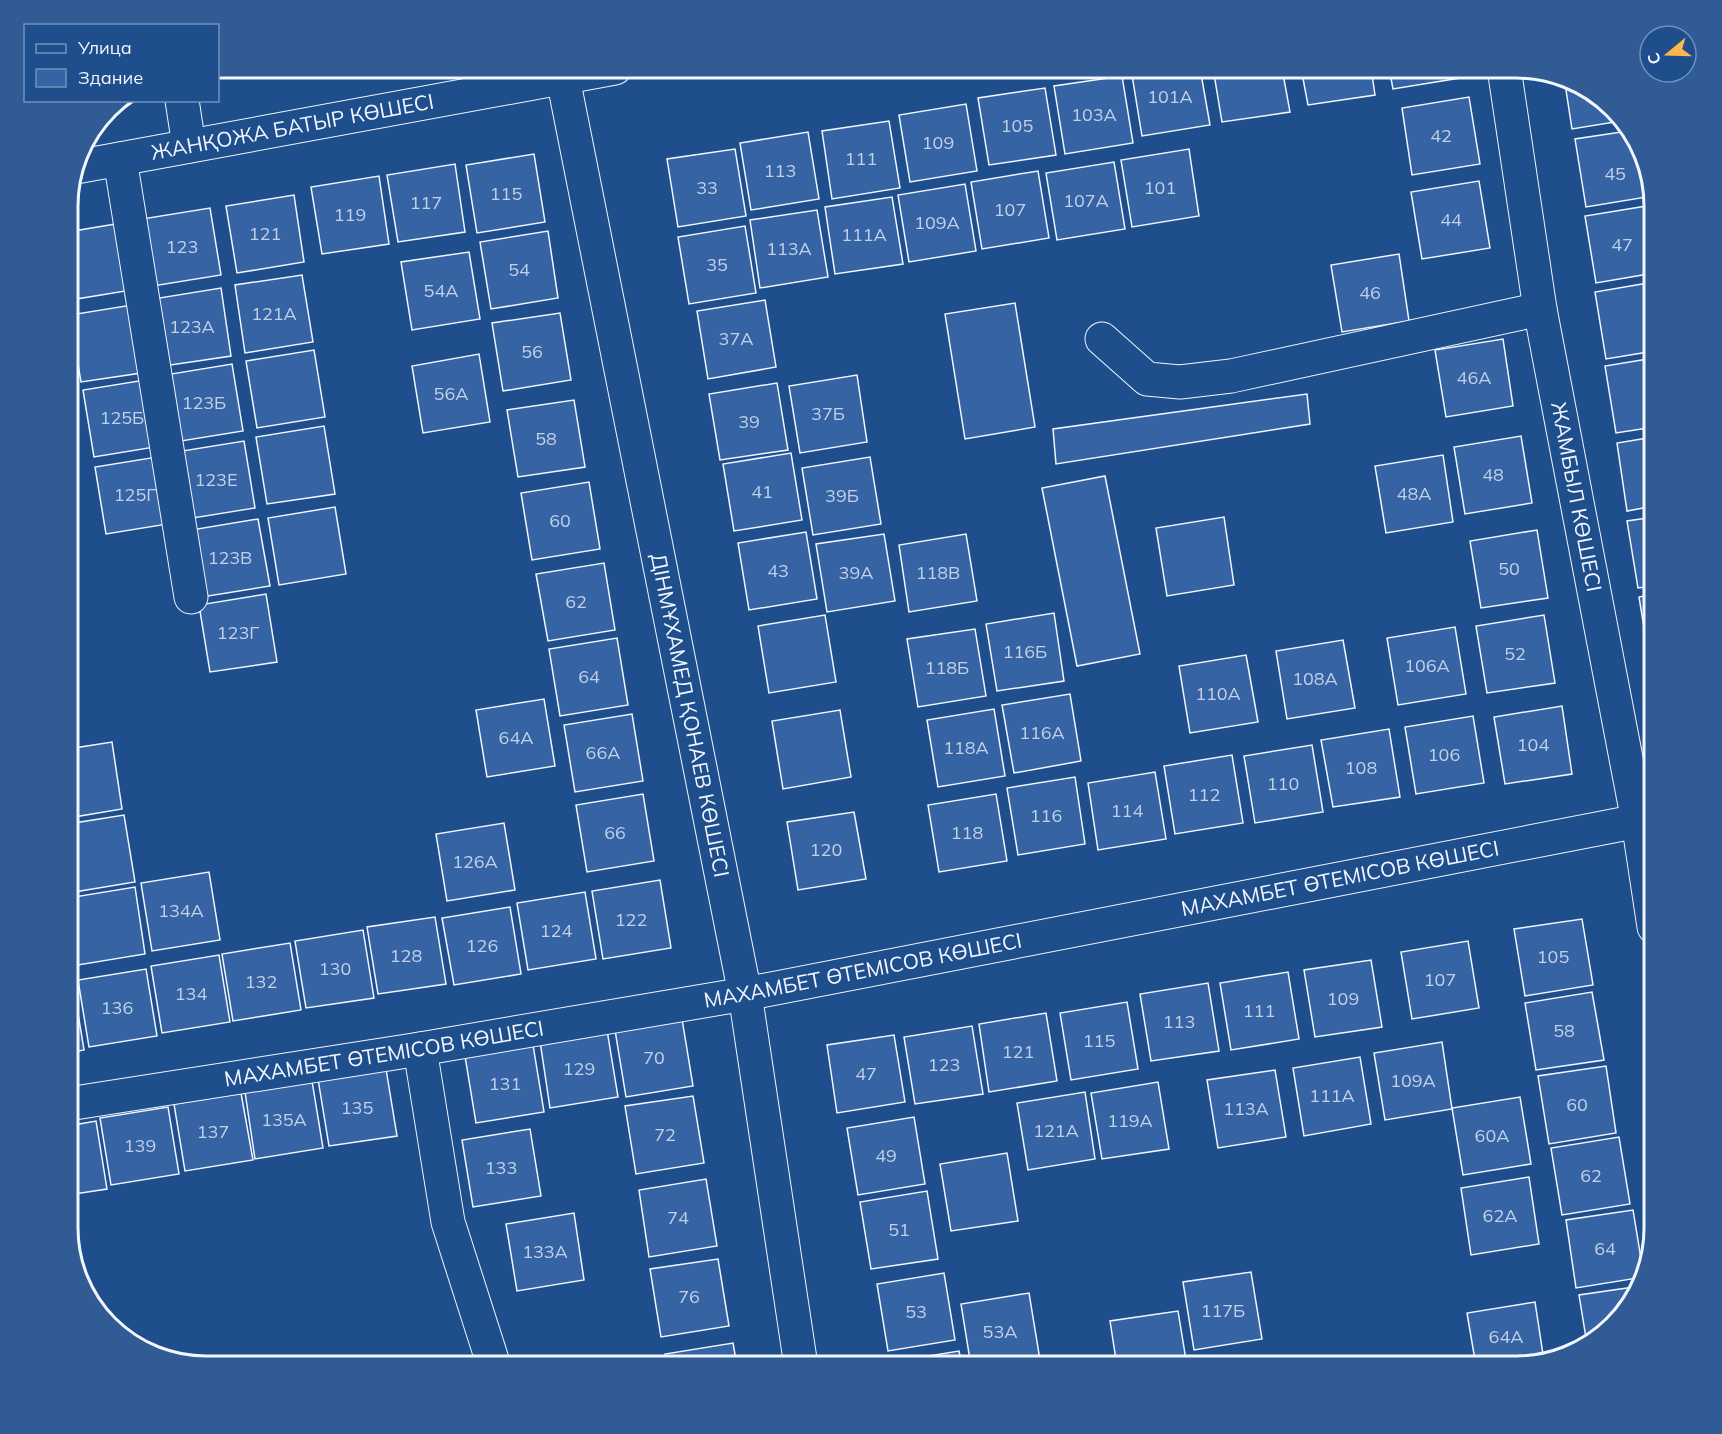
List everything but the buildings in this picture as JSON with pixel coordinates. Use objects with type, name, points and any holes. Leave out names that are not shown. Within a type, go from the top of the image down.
[{"type":"street","name":"ЖАНҚОЖА БАТЫР КӨШЕСІ","points":[[85,165],[532,78]]},
{"type":"street","name":"ДІНМҰХАМЕД ҚОНАЕВ КӨШЕСІ","points":[[563,78],[745,994],[799,1356]]},
{"type":"street","name":"ЖАМБЫЛ КӨШЕСІ","points":[[1505,78],[1540,309],[1644,810]]},
{"type":"street","points":[[182,102],[189,146]]},
{"type":"street","points":[[120,159],[191,597]]},
{"type":"street","points":[[1102,339],[1147,379],[1180,382],[1231,376],[1540,309]]},
{"type":"street","name":"МАХАМБЕТ ӨТЕМІСОВ КӨШЕСІ","points":[[78,1102],[420,1049],[745,994],[1644,820]]},
{"type":"street","points":[[420,1049],[447,1222],[491,1356]]}]
